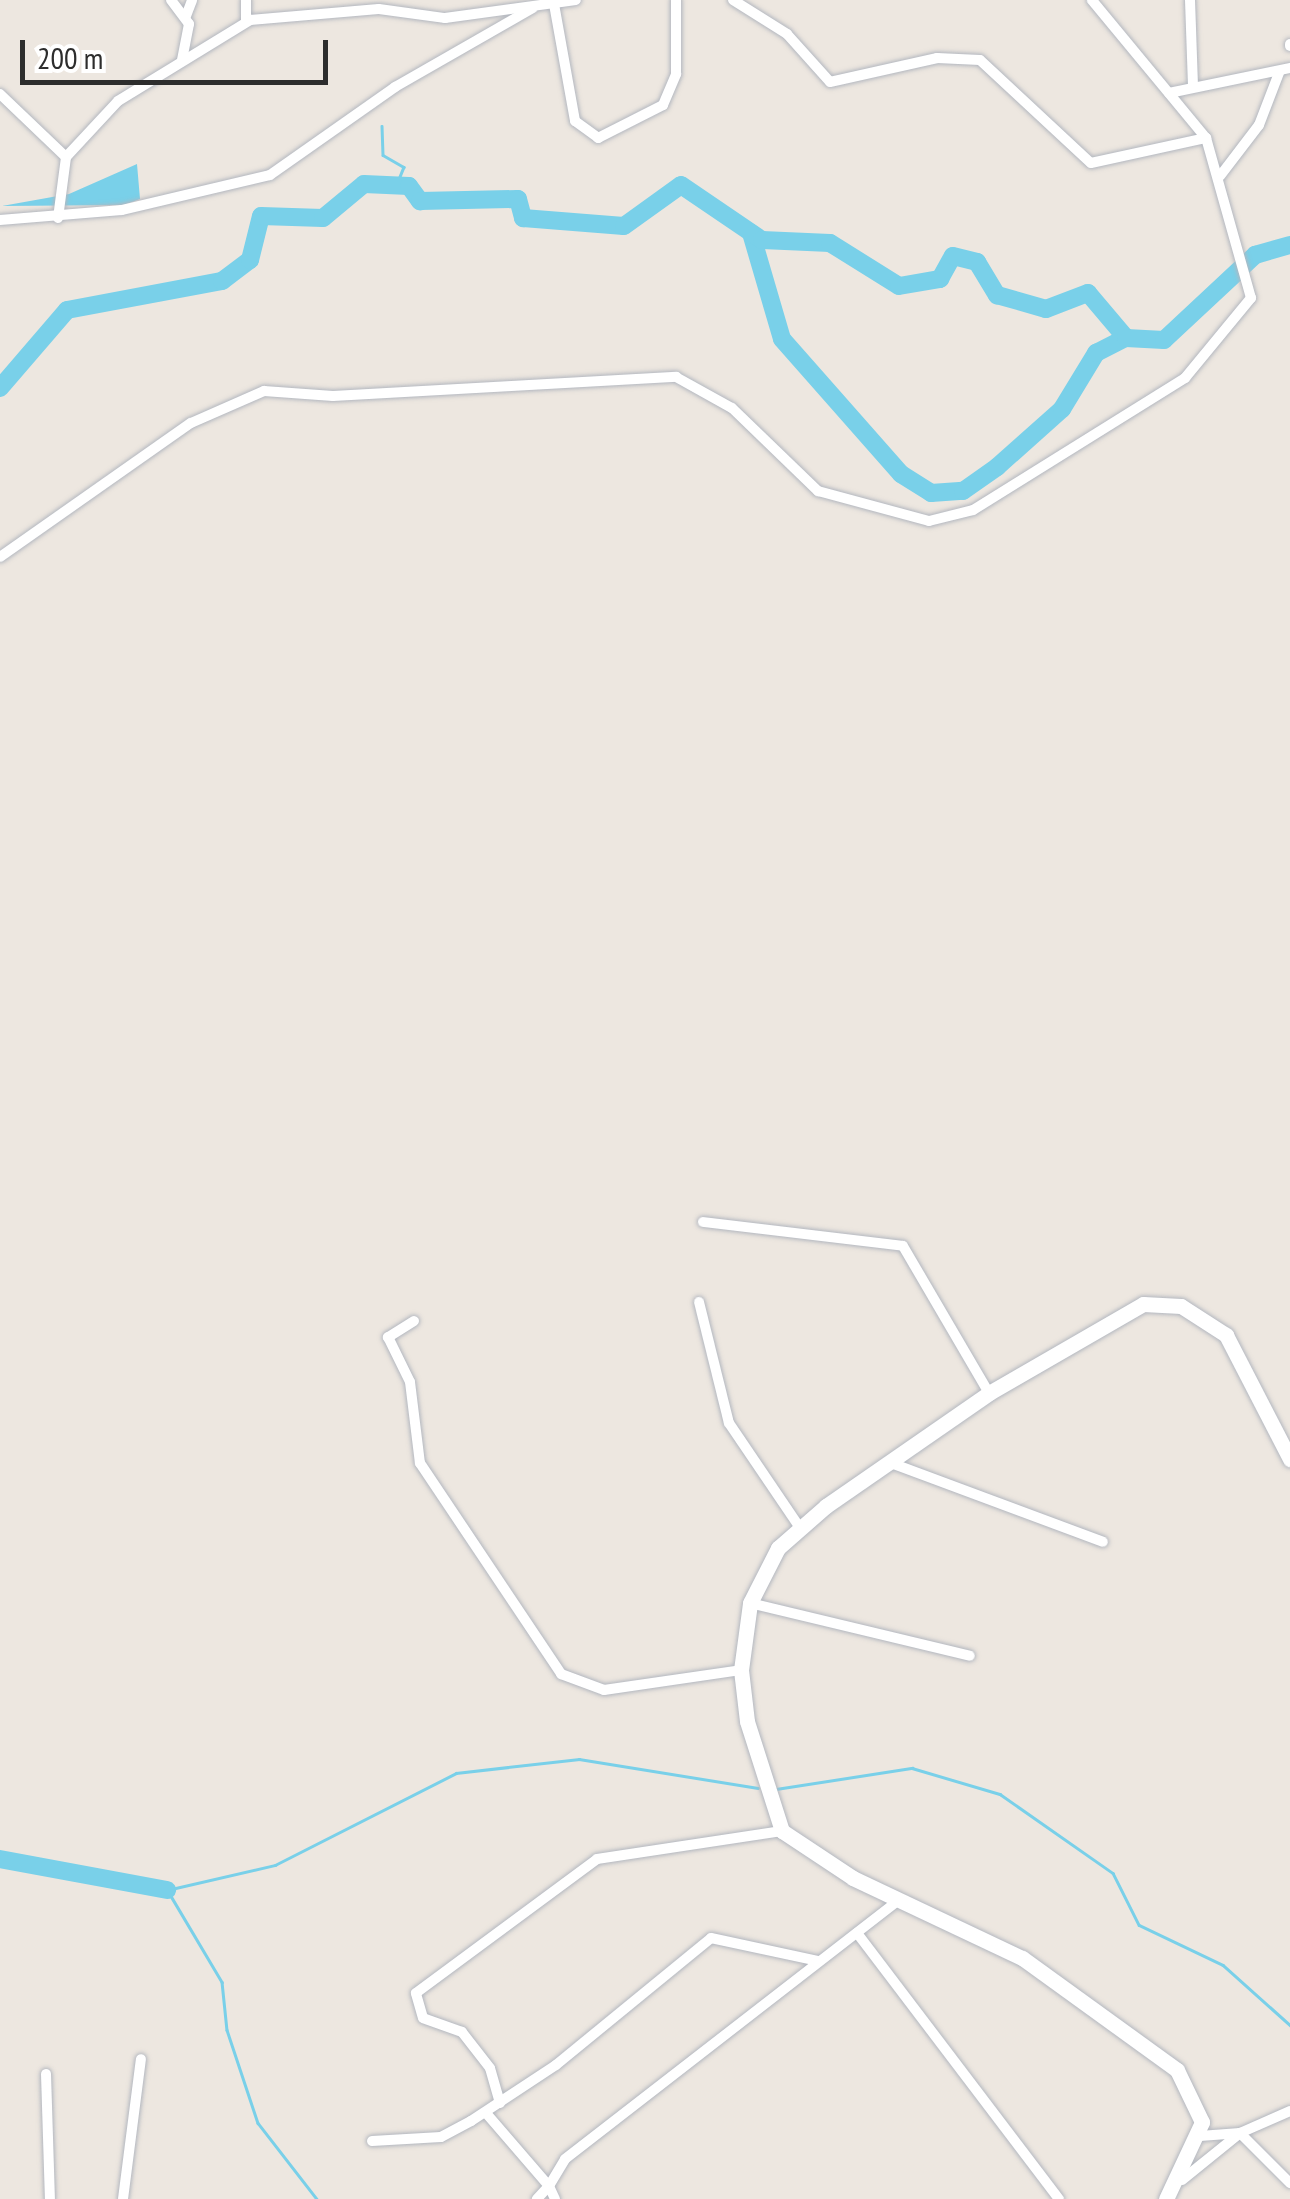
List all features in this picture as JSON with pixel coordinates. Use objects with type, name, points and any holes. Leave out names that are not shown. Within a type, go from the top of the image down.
[{"type":"street","points":[[171,0],[186,16]]},
{"type":"street","points":[[181,61],[186,16],[192,0]]},
{"type":"street","points":[[246,0],[246,21]]},
{"type":"street","points":[[58,218],[66,157],[118,101],[246,21],[387,5],[445,18],[576,0]]},
{"type":"street","points":[[554,4],[575,121],[598,138],[663,105],[676,74],[676,0]]},
{"type":"street","points":[[734,0],[787,34],[830,82],[937,58],[980,60],[1090,163],[1206,138]]},
{"type":"street","points":[[0,557],[191,423],[264,391],[422,392],[564,378],[688,382],[732,408],[818,491],[898,516],[952,518],[1185,378],[1237,320],[1252,285],[1206,138],[1092,0]]},
{"type":"street","points":[[1190,0],[1193,86]]},
{"type":"street","points":[[0,220],[58,218],[270,175],[395,87],[535,7]]},
{"type":"street","points":[[1169,93],[1285,70]]},
{"type":"street","points":[[1220,176],[1259,125],[1285,70]]},
{"type":"street","points":[[0,94],[66,157]]},
{"type":"street","points":[[703,1222],[903,1246],[989,1393]]},
{"type":"street","points":[[699,1302],[729,1423],[800,1528]]},
{"type":"street","points":[[1182,2180],[1200,2136],[1194,2090],[1158,2053],[1010,1951],[818,1860],[782,1831],[753,1752],[741,1670],[750,1603],[800,1528],[989,1393],[1118,1312],[1181,1306],[1226,1334],[1290,1459]]},
{"type":"street","points":[[414,1321],[388,1337],[410,1382],[420,1463],[560,1674],[604,1690],[741,1670]]},
{"type":"street","points":[[891,1463],[1103,1542]]},
{"type":"street","points":[[750,1603],[970,1656]]},
{"type":"street","points":[[500,2102],[490,2068],[462,2032],[422,2018],[416,1993],[597,1859],[782,1831]]},
{"type":"street","points":[[537,2199],[565,2159],[901,1899]]},
{"type":"street","points":[[857,1933],[1059,2199]]},
{"type":"street","points":[[372,2141],[441,2137],[486,2112],[711,1938],[818,1961]]},
{"type":"street","points":[[123,2199],[141,2059]]},
{"type":"street","points":[[46,2074],[50,2199]]},
{"type":"street","points":[[1166,2199],[1182,2180],[1240,2133],[1290,2111]]},
{"type":"street","points":[[486,2112],[555,2199]]},
{"type":"street","points":[[1200,2136],[1240,2133],[1290,2183]]},
{"type":"water","points":[[137,164],[140,199],[124,205],[2,206],[69,194]]},
{"type":"waterway","points":[[382,126],[383,155],[404,167],[397,184]]},
{"type":"waterway","points":[[0,388],[67,310],[222,281],[250,260],[261,216],[323,218],[364,184],[409,186],[420,201],[518,199],[523,218],[624,226],[681,185],[762,240],[830,243],[899,286],[940,279],[953,256],[977,262],[997,295],[1046,309],[1088,293],[1126,338],[1164,340],[1255,255],[1290,245]]},
{"type":"waterway","points":[[751,233],[782,339],[901,474],[931,493],[963,491],[997,467],[1062,409],[1096,353],[1126,338]]},
{"type":"waterway","points":[[167,1890],[275,1865],[456,1773],[579,1759],[758,1788]]},
{"type":"waterway","points":[[776,1789],[912,1768],[1000,1794],[1113,1873],[1139,1925],[1223,1965],[1290,2025]]},
{"type":"waterway","points":[[0,1859],[167,1890]]},
{"type":"waterway","points":[[168,1891],[222,1982],[227,2030],[258,2123],[317,2199]]}]
